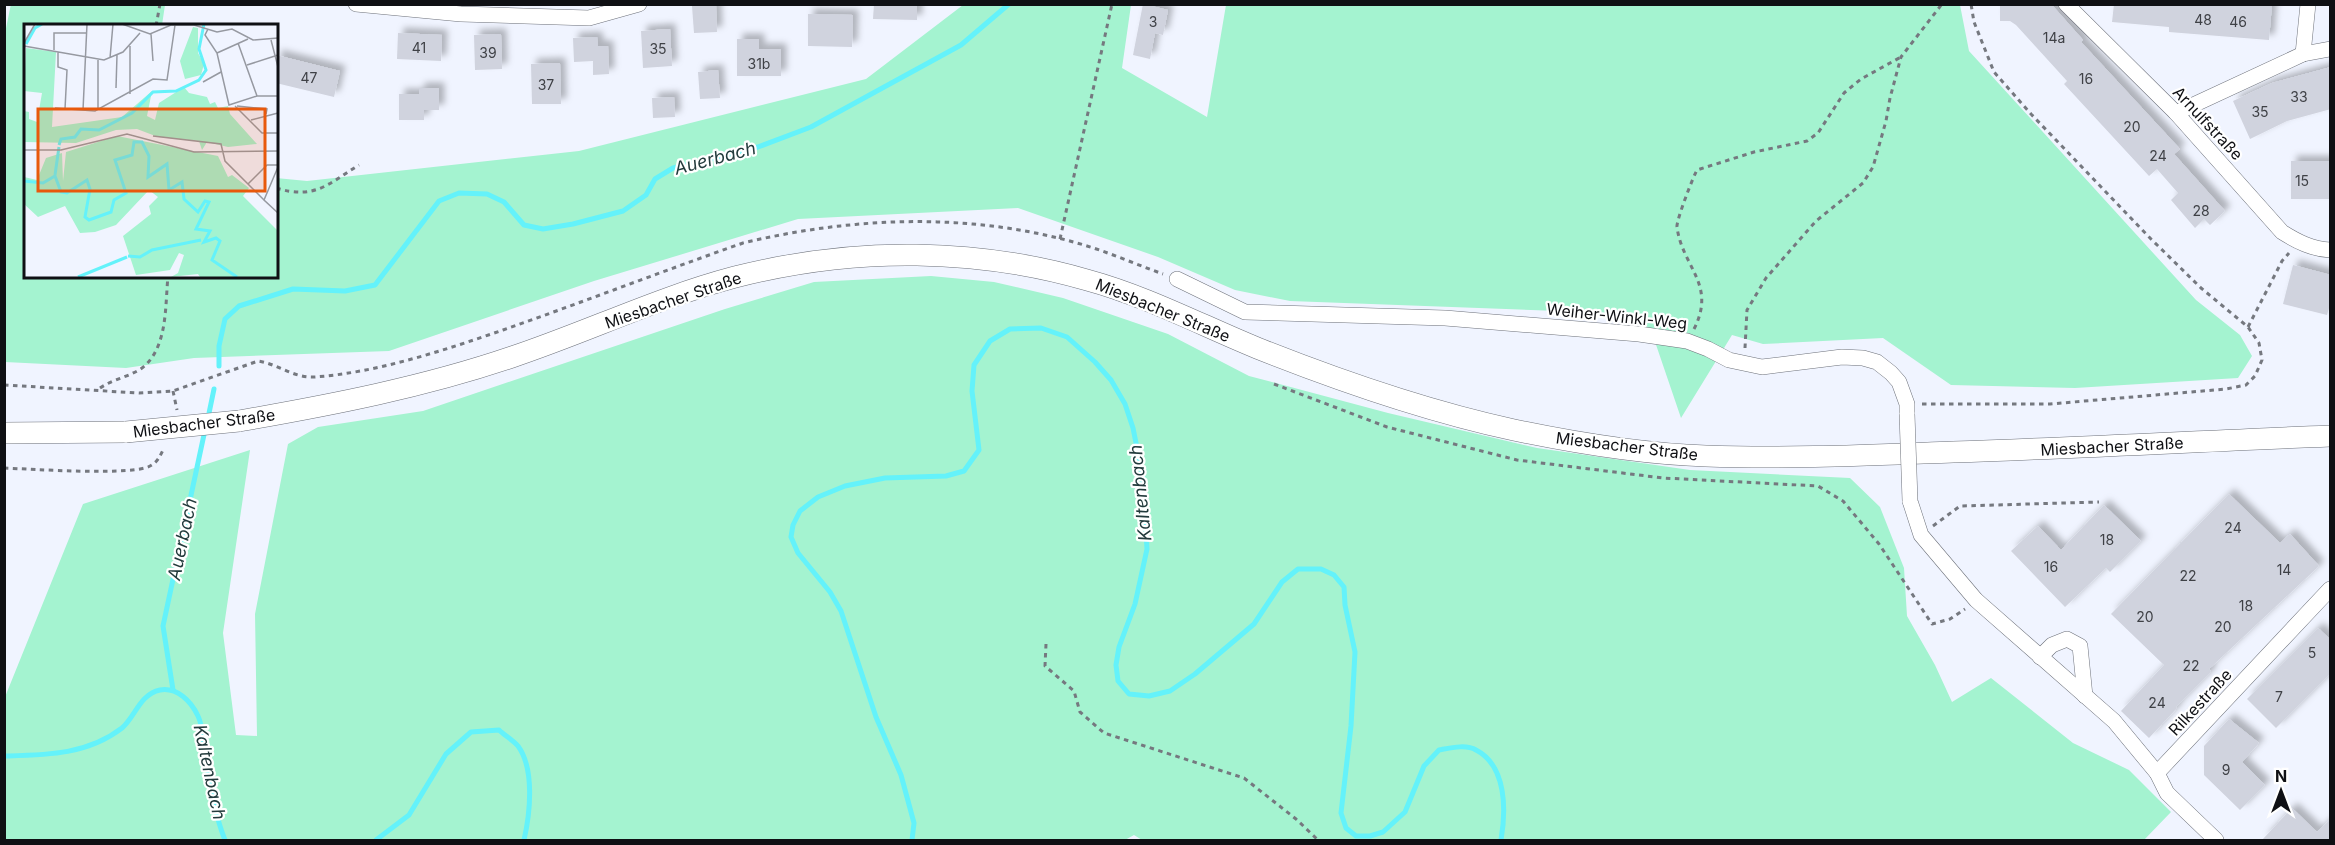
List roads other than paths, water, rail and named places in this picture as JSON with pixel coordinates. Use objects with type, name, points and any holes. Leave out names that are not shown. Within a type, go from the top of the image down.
[{"type":"main road","name":"Miesbacher Straße","points":[[4,433],[126,432],[239,421],[388,393],[508,358],[674,297],[733,278],[845,257],[910,255],[999,260],[1088,280],[1145,299],[1340,380],[1414,404],[1512,429],[1604,446],[1699,456],[1790,458],[2331,436]]},
{"type":"street","points":[[356,4],[589,18],[613,8],[639,4]]},
{"type":"street","name":"Arnulfstraße","points":[[2066,4],[2176,112],[2282,232],[2298,243],[2319,250],[2331,250]]},
{"type":"street","points":[[2303,54],[2308,4]]},
{"type":"street","points":[[2176,112],[2303,54],[2331,49]]},
{"type":"street","name":"Weiher-Winkl-Weg","points":[[1177,279],[1245,312],[1445,318],[1639,334],[1687,340],[1744,365],[1762,368],[1842,357],[1863,358],[1877,362],[1899,382],[1907,409],[1910,501],[1922,535],[1976,600],[2114,721],[2157,773]]},
{"type":"street","name":"Rilkestraße","points":[[2157,773],[2331,589]]},
{"type":"street","points":[[2040,657],[2052,645],[2067,639],[2080,646],[2085,696]]},
{"type":"street","points":[[2157,773],[2167,793],[2216,840]]},
{"type":"waterway","name":"Auerbach","points":[[219,366],[219,346],[225,319],[239,306],[293,289],[345,291],[375,285],[439,201],[459,193],[487,194],[504,202],[524,225],[543,229],[623,211],[646,195],[655,179],[673,168],[758,147],[811,127],[961,45],[1009,4]]},
{"type":"waterway","name":"Kaltenbach","points":[[912,840],[914,823],[901,775],[876,717],[841,611],[830,592],[798,553],[791,537],[793,525],[800,511],[818,497],[845,486],[885,478],[946,476],[964,471],[979,450],[972,391],[974,365],[990,341],[1010,329],[1041,328],[1067,337],[1095,362],[1111,380],[1125,404],[1133,428],[1143,478],[1147,549],[1135,604],[1119,647],[1116,665],[1118,681],[1129,694],[1149,696],[1170,691],[1195,674],[1254,624],[1282,582],[1298,569],[1321,569],[1334,575],[1344,587],[1345,605],[1355,652],[1351,726],[1341,813],[1346,828],[1356,836],[1370,836],[1383,832],[1405,812],[1424,766],[1439,750],[1468,747],[1486,757],[1499,778],[1504,816],[1501,840]]},
{"type":"waterway","name":"Auerbach","points":[[208,418],[214,389]]},
{"type":"waterway","name":"Auerbach","points":[[173,690],[163,626],[205,430]]},
{"type":"waterway","name":"Kaltenbach","points":[[4,756],[51,754],[95,744],[122,728],[147,696],[153,692],[166,690],[178,693],[187,700],[200,720],[213,797],[225,840]]},
{"type":"waterway","name":"Kaltenbach","points":[[376,840],[409,815],[446,754],[471,732],[499,730],[518,746],[527,767],[530,792],[524,840]]}]
